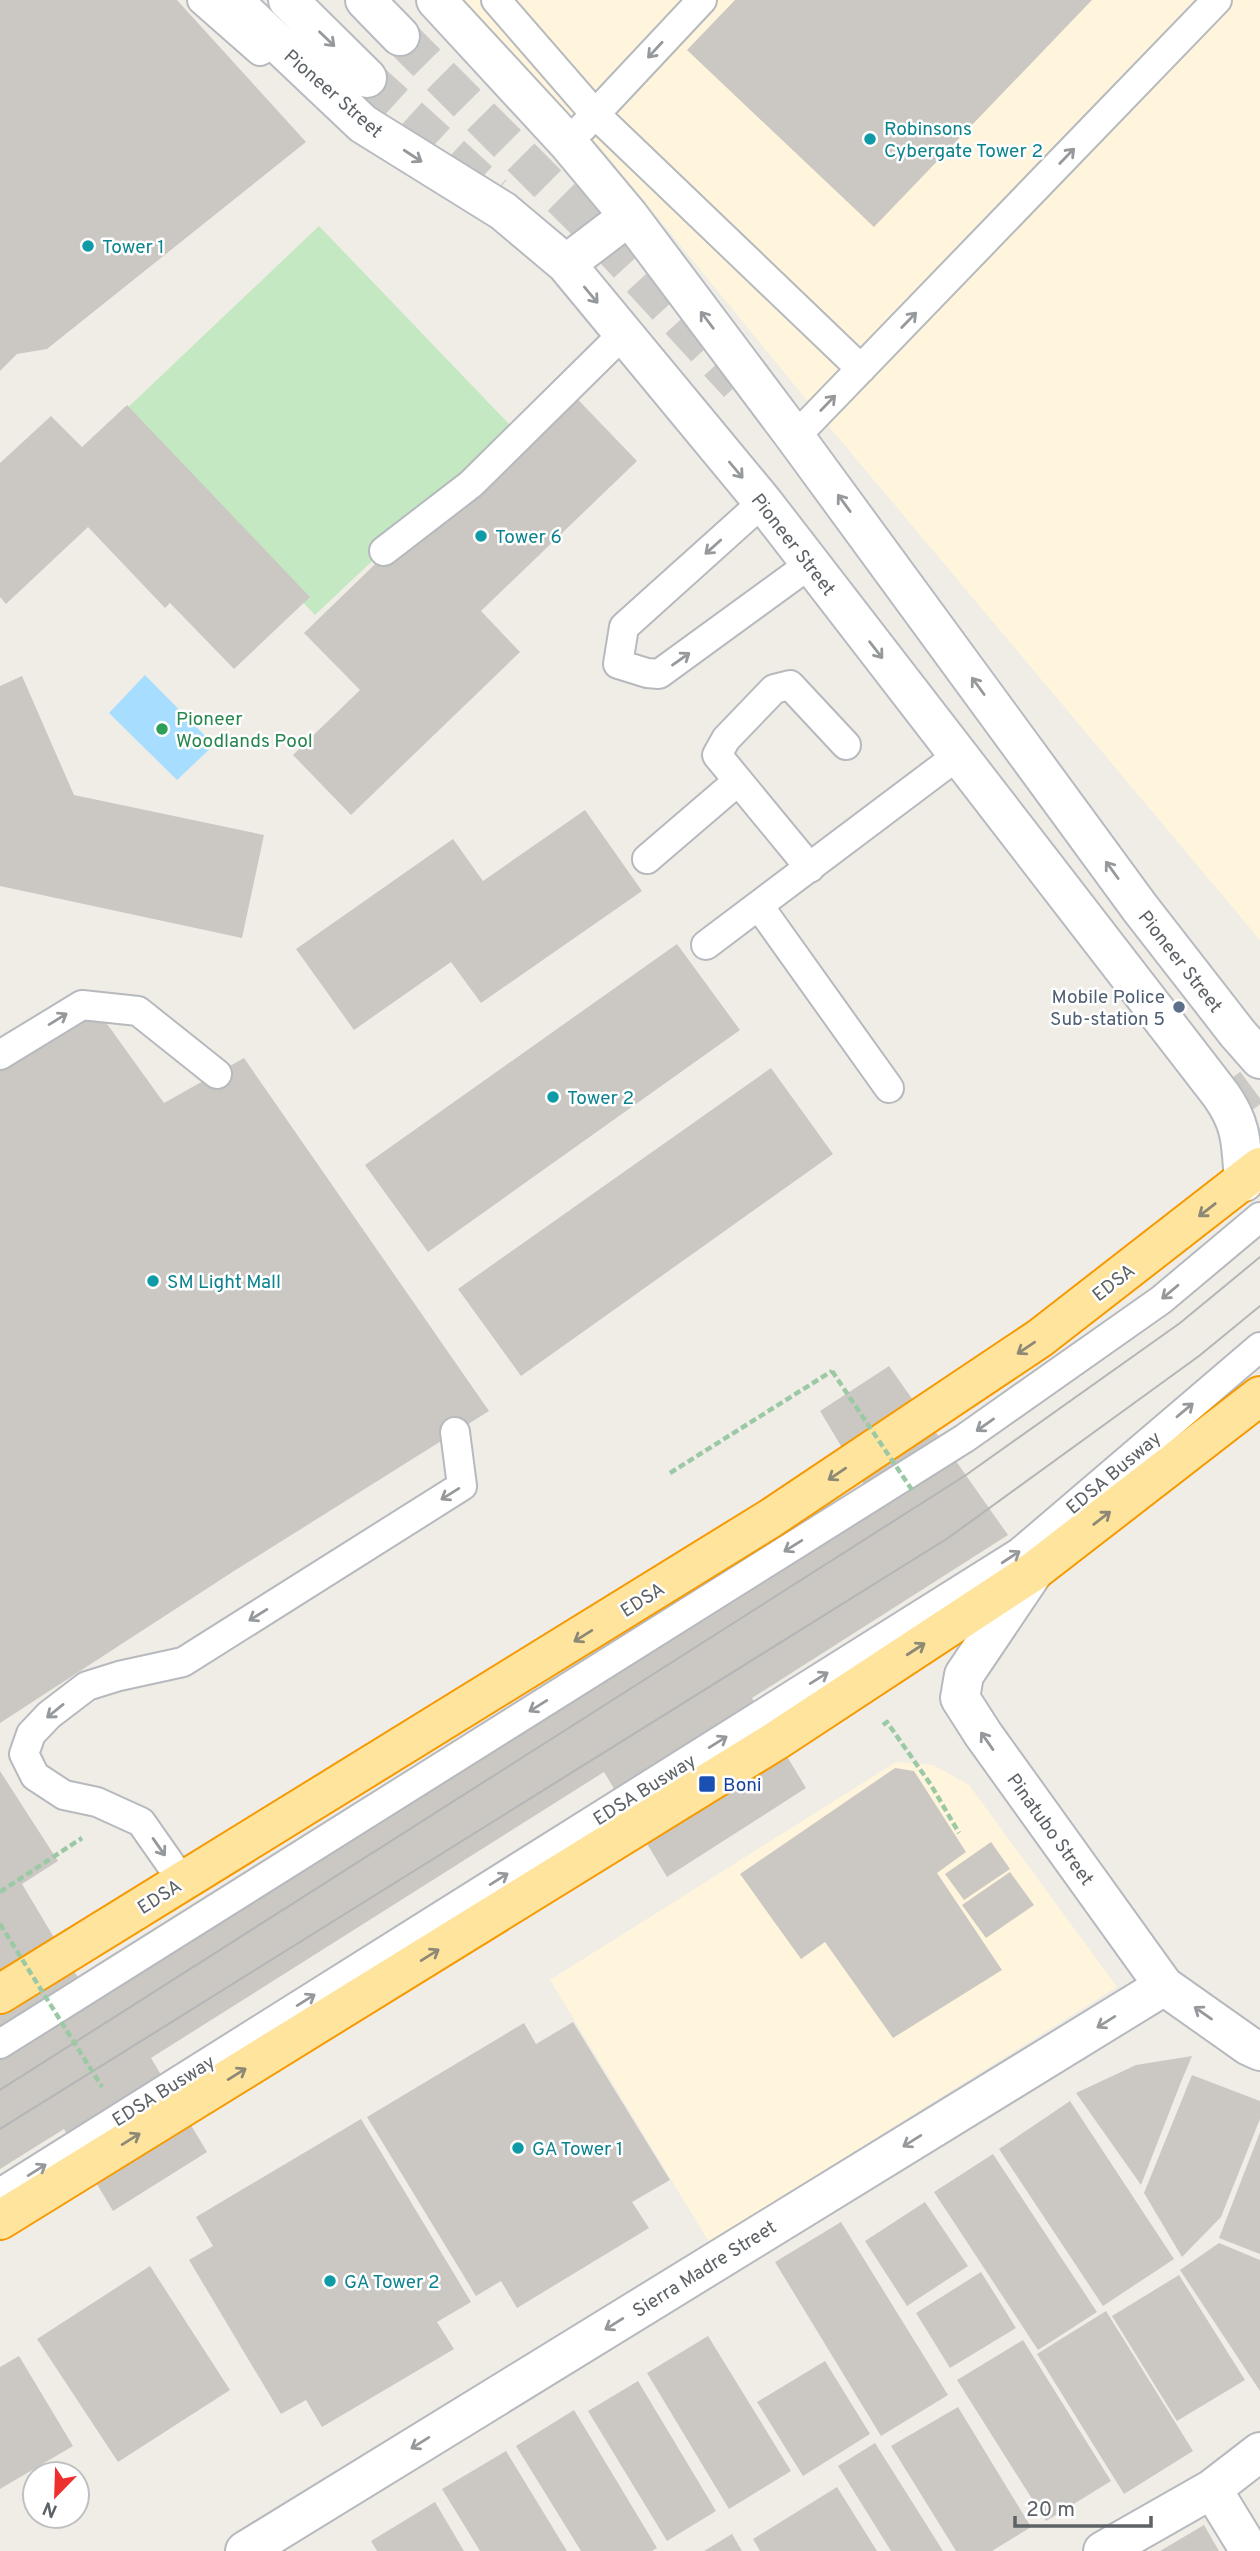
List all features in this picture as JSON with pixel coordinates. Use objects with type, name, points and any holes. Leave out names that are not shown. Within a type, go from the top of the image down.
[{"type":"highway","name":"EDSA","points":[[0,1994],[783,1511],[1040,1338],[1252,1174]]},
{"type":"highway","points":[[0,2220],[766,1747],[1034,1571],[1260,1396]]},
{"type":"main road","name":"Pioneer Street","points":[[232,0],[363,124],[503,211],[566,264],[622,335],[763,502],[1233,1112],[1252,1174]]},
{"type":"main road","name":"Pioneer Street","points":[[288,0],[367,78]]},
{"type":"main road","points":[[365,0],[400,36]]},
{"type":"main road","name":"Pioneer Street","points":[[436,0],[568,143],[629,216],[795,437],[1140,908],[1260,1059]]},
{"type":"main road","points":[[566,264],[629,216]]},
{"type":"main road","points":[[1099,941],[1140,908]]},
{"type":"main road","name":"Pinatubo Street","points":[[1034,1571],[964,1675],[960,1698],[1164,1986],[1249,2046],[1260,2050]]},
{"type":"main road","name":"Sierra Madre Street","points":[[245,2551],[1164,1986]]},
{"type":"main road","points":[[1103,2551],[1212,2489],[1260,2452]]},
{"type":"main road","points":[[1212,2489],[1250,2551]]},
{"type":"lane","points":[[202,0],[290,78],[300,66]]},
{"type":"lane","points":[[496,0],[595,114],[861,369]]},
{"type":"lane","points":[[568,143],[702,0]]},
{"type":"lane","points":[[795,437],[1217,0]]},
{"type":"lane","points":[[384,551],[471,484],[622,335]]},
{"type":"lane","points":[[763,502],[624,627],[618,664],[659,674],[810,564]]},
{"type":"lane","points":[[810,868],[717,755],[726,739],[774,689],[790,685],[846,745]]},
{"type":"lane","points":[[706,945],[957,755]]},
{"type":"lane","points":[[647,859],[738,781]]},
{"type":"lane","points":[[759,906],[889,1088]]},
{"type":"lane","points":[[0,1055],[82,1005],[138,1011],[217,1073]]},
{"type":"lane","points":[[0,2044],[965,1438],[1161,1300],[1260,1217]]},
{"type":"lane","name":"EDSA Busway","points":[[0,2193],[1020,1552],[1260,1347]]},
{"type":"lane","points":[[183,1882],[141,1822],[97,1802],[64,1795],[35,1776],[24,1754],[31,1734],[49,1715],[87,1686],[183,1662],[462,1486],[454,1433]]},
{"type":"path","points":[[670,1474],[832,1371],[912,1490]]},
{"type":"path","points":[[876,1729],[887,1722],[931,1785],[959,1833]]},
{"type":"path","points":[[0,1892],[83,1838]]},
{"type":"path","points":[[0,1924],[102,2087]]},
{"type":"shaded area","points":[[456,0],[1260,0],[1260,940],[805,398],[606,154],[537,80]]},
{"type":"shaded area","points":[[896,1762],[933,1765],[969,1785],[1117,1987],[709,2242],[550,1980]]},
{"type":"green space","points":[[319,226],[513,428],[315,615],[122,413]]},
{"type":"water","name":"Pioneer Woodlands Pool","points":[[145,675],[214,745],[177,780],[109,713]]},
{"type":"building","name":"Tower 1","points":[[0,0],[177,0],[306,142],[47,349],[17,354],[0,371]]},
{"type":"building","name":"Robinsons Cybergate Tower 2","points":[[735,0],[1092,0],[874,227],[687,50]]},
{"type":"building","name":"Tower 6","points":[[562,383],[637,461],[481,611],[520,652],[351,815],[293,755],[360,690],[304,633]]},
{"type":"building","points":[[127,405],[310,597],[234,669],[170,603],[165,608],[88,527],[6,604],[0,597],[0,463],[51,416],[82,447]]},
{"type":"building","points":[[22,676],[74,795],[264,835],[242,938],[0,886],[0,686]]},
{"type":"building","points":[[585,810],[642,891],[481,1003],[451,962],[354,1030],[296,949],[453,839],[483,881]]},
{"type":"building","name":"Tower 2","points":[[677,944],[740,1030],[428,1252],[365,1165]]},
{"type":"building","name":"SM Light Mall","points":[[97,1010],[164,1103],[244,1058],[489,1411],[234,1571],[0,1723],[0,1068]]},
{"type":"building","points":[[771,1068],[833,1154],[521,1376],[458,1289]]},
{"type":"building","name":"Boni","points":[[889,1366],[1008,1535],[752,1698],[806,1788],[667,1877],[604,1772],[151,2058],[207,2152],[113,2211],[64,2129],[0,2169],[0,1771],[58,1861],[22,1884],[89,1996],[874,1501],[820,1411]]},
{"type":"building","points":[[895,1768],[914,1771],[966,1852],[937,1873],[1002,1970],[893,2038],[825,1942],[801,1959],[740,1874]]},
{"type":"building","points":[[991,1842],[1010,1869],[964,1900],[945,1874]]},
{"type":"building","points":[[1010,1872],[1034,1905],[986,1938],[962,1905]]},
{"type":"building","name":"GA Tower 1","points":[[573,2022],[670,2180],[632,2202],[649,2228],[517,2308],[501,2281],[476,2296],[367,2117],[524,2023],[536,2044]]},
{"type":"building","points":[[1192,2056],[1141,2185],[1076,2093],[1136,2065]]},
{"type":"building","points":[[1192,2075],[1260,2101],[1260,2119],[1221,2217],[1182,2257],[1144,2193]]},
{"type":"building","points":[[1070,2101],[1174,2259],[1103,2306],[999,2149]]},
{"type":"building","name":"GA Tower 2","points":[[361,2119],[471,2302],[437,2322],[454,2349],[322,2427],[306,2400],[281,2414],[189,2260],[213,2246],[196,2217]]},
{"type":"building","points":[[1260,2132],[1260,2254],[1219,2238]]},
{"type":"building","points":[[993,2154],[1097,2312],[1038,2350],[934,2192]]},
{"type":"building","points":[[925,2202],[968,2266],[907,2306],[865,2241]]},
{"type":"building","points":[[841,2222],[948,2395],[881,2436],[775,2262]]},
{"type":"building","points":[[1219,2243],[1260,2260],[1260,2391],[1180,2270]]},
{"type":"building","points":[[150,2266],[230,2390],[118,2462],[37,2339]]},
{"type":"building","points":[[981,2272],[1016,2328],[950,2368],[916,2313]]},
{"type":"building","points":[[1179,2275],[1245,2380],[1177,2421],[1112,2316]]},
{"type":"building","points":[[1106,2311],[1193,2451],[1124,2494],[1037,2354]]},
{"type":"building","points":[[708,2336],[791,2471],[729,2509],[647,2373]]},
{"type":"building","points":[[1023,2340],[1111,2481],[1046,2521],[957,2380]]},
{"type":"building","points":[[19,2356],[73,2446],[49,2460],[21,2460],[21,2477],[0,2489],[0,2367]]},
{"type":"building","points":[[825,2361],[870,2434],[803,2476],[757,2402]]},
{"type":"building","points":[[638,2381],[716,2511],[667,2541],[588,2411]]},
{"type":"building","points":[[958,2407],[1031,2527],[992,2551],[956,2551],[891,2446]]},
{"type":"building","points":[[574,2410],[657,2548],[652,2551],[581,2551],[516,2446]]},
{"type":"building","points":[[875,2443],[943,2551],[891,2551],[838,2466]]},
{"type":"building","points":[[506,2451],[567,2551],[480,2551],[442,2489]]},
{"type":"building","points":[[837,2487],[877,2551],[760,2551],[753,2539]]},
{"type":"building","points":[[435,2502],[464,2551],[377,2551],[371,2541]]},
{"type":"building","points":[[1204,2525],[1219,2551],[1160,2551]]},
{"type":"building","points":[[732,2534],[742,2551],[704,2551]]},
{"type":"tunnel","points":[[400,36],[615,251],[738,384]]},
{"type":"tunnel","points":[[367,78],[494,194]]},
{"type":"tunnel","points":[[1225,1083],[1260,1130]]},
{"type":"tram line","points":[[0,2090],[966,1475],[1180,1323],[1260,1257]]},
{"type":"tram line","points":[[0,2129],[948,1538],[1199,1356],[1260,1306]]},
{"type":"place","name":"Robinsons Cybergate Tower 2","points":[[870,139]]},
{"type":"place","name":"Tower 1","points":[[88,246]]},
{"type":"place","name":"Tower 6","points":[[481,536]]},
{"type":"place","name":"Pioneer Woodlands Pool","points":[[162,729]]},
{"type":"place","name":"Mobile Police Sub-station 5","points":[[1179,1007]]},
{"type":"place","name":"Tower 2","points":[[553,1097]]},
{"type":"place","name":"SM Light Mall","points":[[153,1281]]},
{"type":"place","name":"Boni","points":[[707,1784]]},
{"type":"place","name":"GA Tower 1","points":[[518,2148]]},
{"type":"place","name":"GA Tower 2","points":[[330,2281]]}]
